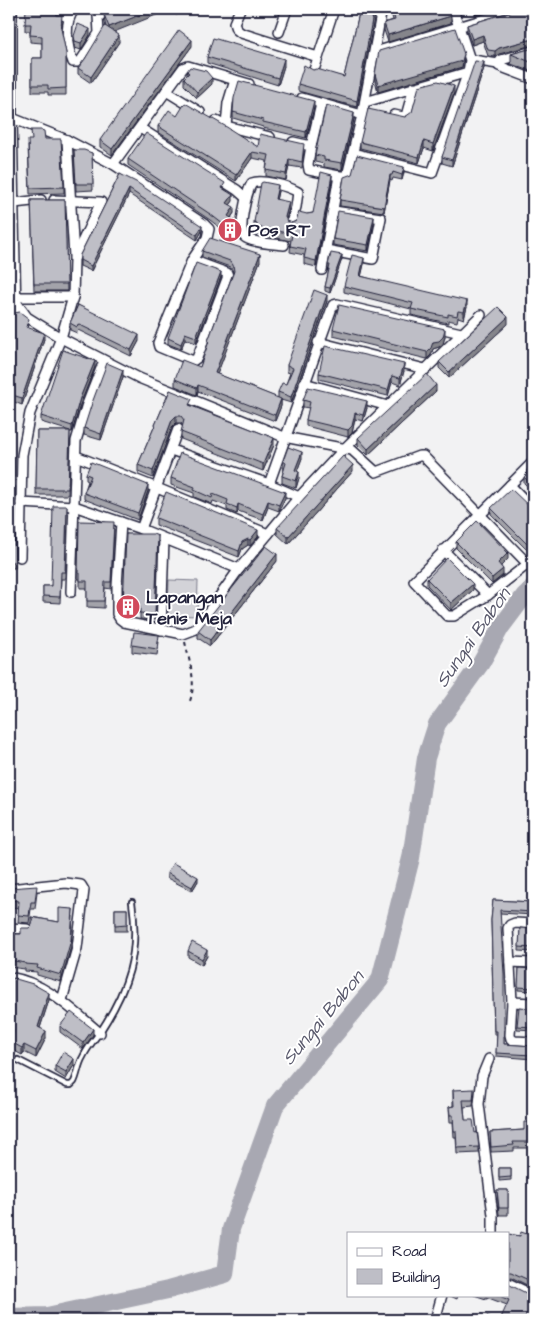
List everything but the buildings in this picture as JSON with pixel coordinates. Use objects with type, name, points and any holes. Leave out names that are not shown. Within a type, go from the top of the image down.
[{"type":"street","points":[[12,9],[14,300],[16,313],[28,317],[60,338],[139,378],[284,437],[352,450],[377,472],[415,457],[423,456],[479,515],[530,562],[488,595],[454,616],[447,616],[414,583],[414,579],[444,550],[479,515],[533,462]]},
{"type":"street","points":[[51,9],[69,18]]},
{"type":"street","points":[[75,9],[68,22],[70,53],[73,62],[80,62],[99,33],[95,12],[115,9]]},
{"type":"street","points":[[240,9],[234,23],[236,29],[242,33],[318,57]]},
{"type":"street","points":[[279,32],[287,9]]},
{"type":"street","points":[[314,70],[334,9]]},
{"type":"street","points":[[321,104],[311,146],[309,170],[347,176],[365,109],[382,9]]},
{"type":"street","points":[[353,153],[432,173],[468,72],[470,60],[453,9]]},
{"type":"street","points":[[375,52],[518,9]]},
{"type":"street","points":[[498,64],[501,60],[533,51]]},
{"type":"street","points":[[470,60],[498,64],[505,70],[533,79]]},
{"type":"street","points":[[113,164],[183,68],[188,66],[254,85]]},
{"type":"street","points":[[292,96],[321,104],[365,109],[414,87],[468,72]]},
{"type":"street","points":[[226,126],[228,103],[235,80]]},
{"type":"street","points":[[383,112],[406,116],[414,87]]},
{"type":"street","points":[[166,91],[226,126],[311,146]]},
{"type":"street","points":[[12,118],[67,140],[113,164],[209,229],[206,238],[192,260],[158,342],[159,347],[193,361],[197,358],[228,275],[192,260]]},
{"type":"street","points":[[140,128],[237,190],[246,198]]},
{"type":"street","points":[[20,557],[22,455],[30,413],[60,338],[73,297],[74,259],[67,140]]},
{"type":"street","points":[[322,270],[340,176]]},
{"type":"street","points":[[284,246],[245,238],[242,230],[246,198],[250,186],[254,182],[289,188],[298,192],[291,224]]},
{"type":"street","points":[[14,203],[71,200],[101,202],[74,259]]},
{"type":"street","points":[[326,250],[373,259],[380,218],[334,211]]},
{"type":"street","points":[[14,300],[73,297]]},
{"type":"street","points":[[268,484],[331,307],[336,304],[462,333]]},
{"type":"street","points":[[121,522],[117,586],[117,614],[120,619],[124,622],[183,634],[196,629],[239,570],[299,497],[344,449],[481,315]]},
{"type":"street","points":[[318,342],[425,369]]},
{"type":"street","points":[[71,592],[76,441],[86,407],[104,361]]},
{"type":"street","points":[[304,383],[388,406]]},
{"type":"street","points":[[141,529],[178,429]]},
{"type":"street","points":[[171,450],[268,484],[299,497]]},
{"type":"street","points":[[76,456],[268,534]]},
{"type":"street","points":[[510,485],[533,508]]},
{"type":"street","points":[[21,503],[74,506],[141,529],[239,570]]},
{"type":"street","points":[[161,630],[164,539]]},
{"type":"street","points":[[444,550],[488,595]]},
{"type":"street","points":[[9,889],[66,883],[82,885],[84,890],[77,948],[62,1000]]},
{"type":"street","points":[[533,924],[515,923],[508,928],[512,1039],[533,1042]]},
{"type":"street","points":[[9,928],[27,929]]},
{"type":"street","points":[[510,962],[533,963]]},
{"type":"street","points":[[9,977],[54,994],[100,1032]]},
{"type":"street","points":[[512,1002],[533,1004]]},
{"type":"street","points":[[489,1059],[482,1076],[479,1104],[493,1216],[493,1232]]},
{"type":"street","points":[[510,1284],[533,1294]]},
{"type":"street","points":[[435,1320],[442,1296]]},
{"type":"lane","points":[[18,1060],[67,1085],[71,1085],[74,1082],[82,1058],[121,997],[130,971],[136,924],[132,902]]},
{"type":"path","points":[[183,634],[193,680],[193,692],[190,701]]},
{"type":"shaded area","points":[[169,580],[198,581],[197,616],[168,615]]},
{"type":"waterway","name":"Sungai Babon","points":[[9,1317],[47,1316],[168,1290],[225,1274],[231,1229],[275,1106],[380,980],[411,858],[426,758],[437,724],[481,663],[501,627],[525,595],[533,588]]},
{"type":"place","name":"Pos RT","points":[[230,230]]},
{"type":"place","name":"Lapangan Tenis Meja","points":[[128,607]]}]
